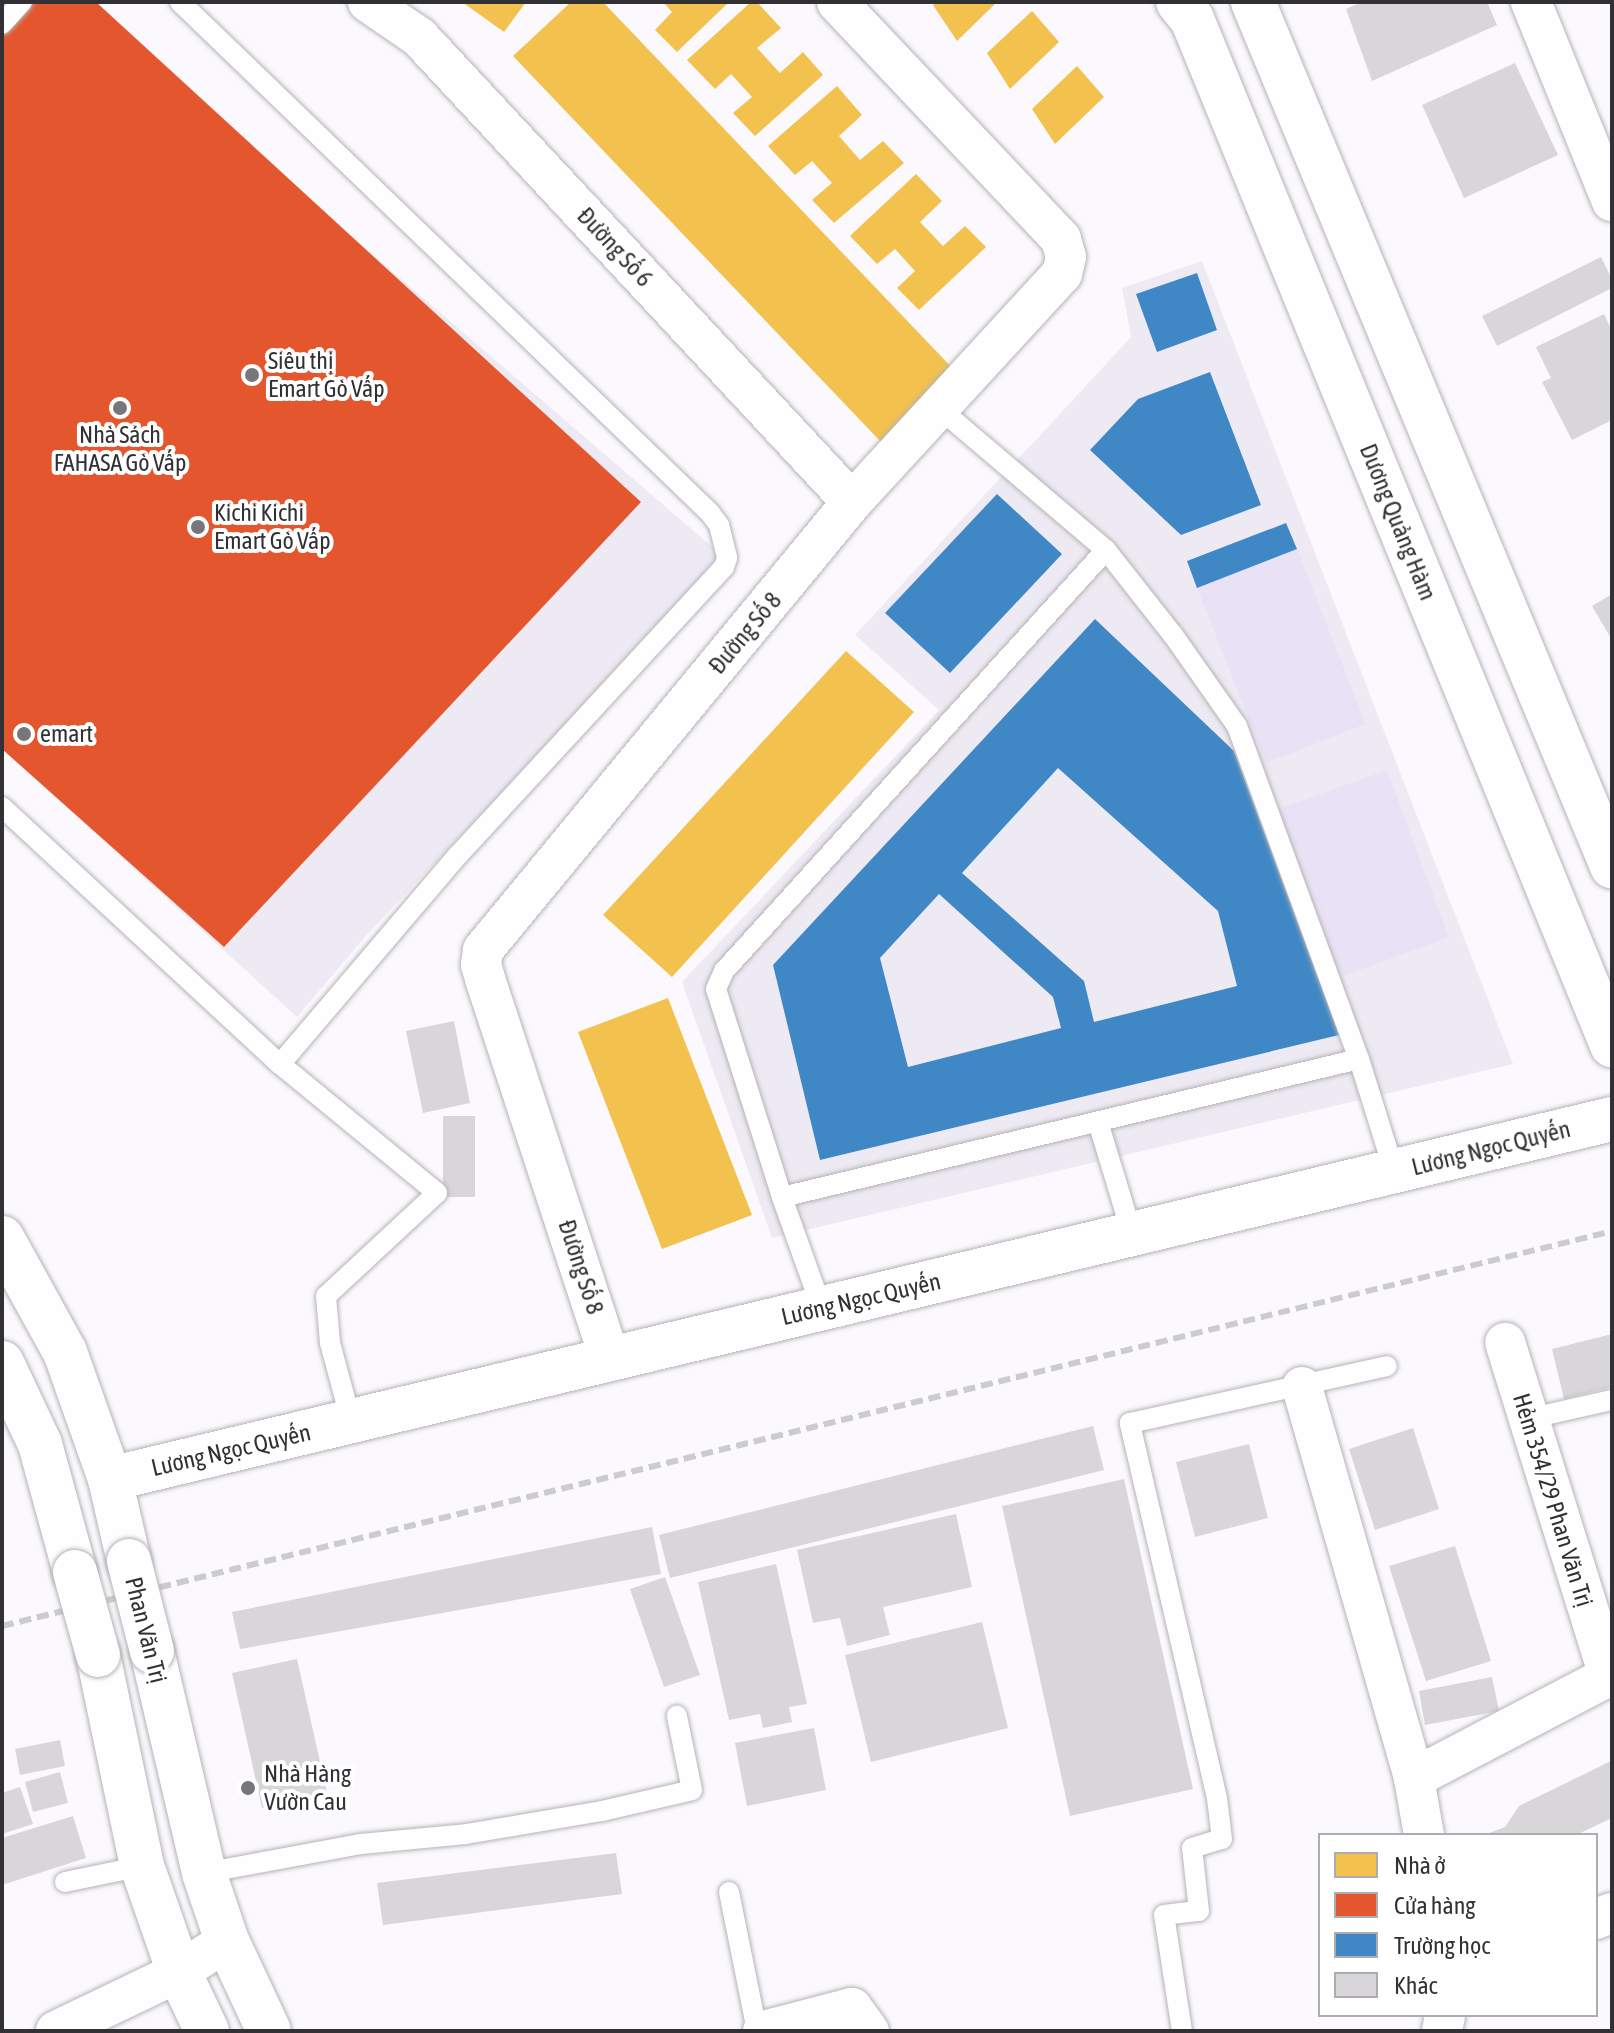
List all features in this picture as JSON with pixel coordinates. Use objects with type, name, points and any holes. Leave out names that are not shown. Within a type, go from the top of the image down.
[{"type":"street","name":"Đường Số 6","points":[[368,2],[419,37],[852,502]]},
{"type":"street","name":"Đường Số 8","points":[[610,1359],[485,978],[481,965],[483,950],[852,502],[1062,274],[1066,257],[1061,239],[837,2]]},
{"type":"street","points":[[1253,2],[1612,866]]},
{"type":"street","points":[[1531,2],[1612,201]]},
{"type":"street","name":"Dương Quảng Hàm","points":[[1196,8],[1612,1045]]},
{"type":"street","name":"Lương Ngọc Quyến","points":[[110,1479],[1612,1119]]},
{"type":"street","name":"Phan Văn Trị","points":[[2,1238],[65,1352],[110,1479],[204,1873],[227,1941],[269,2031]]},
{"type":"street","name":"Hẻm 354/29 Phan Văn Trị","points":[[1414,1778],[1609,1676],[1604,1635],[1527,1419],[1505,1343]]},
{"type":"street","points":[[4,1369],[40,1444],[98,1655],[142,1866],[179,1972],[207,2031]]},
{"type":"street","points":[[1302,1387],[1414,1778],[1424,1833]]},
{"type":"street","points":[[56,2031],[179,1972],[227,1941]]},
{"type":"street","points":[[760,2031],[852,2008],[869,2031]]},
{"type":"lane","points":[[2,24],[22,2]]},
{"type":"lane","points":[[180,2],[710,513],[722,532],[727,558],[724,567],[458,855],[280,1064]]},
{"type":"lane","points":[[939,408],[1106,550],[1173,635],[1237,726],[1359,1059],[1394,1171]]},
{"type":"lane","points":[[822,1309],[782,1197],[716,989],[724,971],[1106,550]]},
{"type":"lane","points":[[2,807],[280,1064],[437,1193],[326,1296],[330,1343],[351,1421]]},
{"type":"lane","points":[[782,1197],[1359,1059]]},
{"type":"lane","points":[[1098,1122],[1132,1234]]},
{"type":"lane","points":[[1182,2031],[1164,1915],[1199,1911],[1192,1848],[1222,1839],[1217,1798],[1130,1423],[1387,1366]]},
{"type":"lane","points":[[1527,1419],[1612,1400]]},
{"type":"lane","points":[[204,1873],[361,1844],[466,1834],[602,1811],[692,1790],[677,1716]]},
{"type":"lane","points":[[65,1882],[142,1866]]},
{"type":"lane","points":[[729,1892],[760,2031]]},
{"type":"shaded area","name":"Siêu thị Emart Gò Vấp","points":[[96,2],[365,248],[724,557],[365,937],[297,1017],[2,749]]},
{"type":"shaded area","points":[[1202,261],[1513,1064],[772,1238],[682,982],[939,710],[855,635],[1131,337],[1122,288]]},
{"type":"shaded area","points":[[1297,549],[1366,724],[1266,763],[1197,588]]},
{"type":"shaded area","points":[[1387,770],[1449,937],[1341,977],[1278,809]]},
{"type":"building: Nhà ở","points":[[462,2],[526,2],[504,32]]},
{"type":"building: Nhà ở","points":[[571,2],[603,2],[957,373],[882,443],[513,56]]},
{"type":"building: Nhà ở","points":[[663,2],[729,2],[677,52],[655,30],[672,12]]},
{"type":"building: Nhà ở","points":[[751,2],[757,2],[781,28],[757,48],[780,73],[803,52],[823,75],[755,136],[733,113],[752,97],[731,74],[715,89],[687,60]]},
{"type":"building: Nhà ở","points":[[937,2],[997,2],[957,41],[933,5]]},
{"type":"building: Nhà ở","points":[[1032,11],[1059,42],[1010,89],[987,53]]},
{"type":"building: Nhà ở","points":[[1077,66],[1104,97],[1055,144],[1032,109]]},
{"type":"building: Nhà ở","points":[[837,86],[862,115],[839,136],[860,160],[883,141],[904,163],[834,223],[812,200],[832,183],[812,161],[795,175],[768,146]]},
{"type":"building: Nhà ở","points":[[916,174],[942,201],[920,222],[943,246],[965,226],[986,247],[919,310],[897,288],[915,271],[895,249],[877,264],[850,236]]},
{"type":"building: Nhà ở","points":[[846,651],[914,712],[672,977],[603,915]]},
{"type":"building: Nhà ở","points":[[668,998],[752,1215],[662,1249],[578,1032]]},
{"type":"building: Cửa hàng","name":"Siêu thị Emart Gò Vấp","points":[[30,2],[96,2],[641,502],[224,947],[2,749],[2,32]]},
{"type":"building: Trường học","points":[[1197,273],[1217,330],[1157,352],[1136,294]]},
{"type":"building: Trường học","points":[[1210,372],[1261,505],[1181,535],[1090,450],[1138,399]]},
{"type":"building: Trường học","points":[[997,494],[1062,554],[950,673],[885,613]]},
{"type":"building: Trường học","points":[[1286,523],[1297,549],[1197,588],[1187,561]]},
{"type":"building: Trường học","points":[[1095,619],[1234,751],[1339,1035],[820,1160],[773,965]],"holes":[[[1058,768],[1218,911],[1237,986],[1094,1022],[1084,981],[962,873]],[[939,894],[1053,997],[1061,1028],[908,1067],[880,958]]]},
{"type":"building: Khác","points":[[1362,2],[1487,2],[1497,25],[1372,81],[1346,9]]},
{"type":"building: Khác","points":[[1515,63],[1558,155],[1464,198],[1422,105]]},
{"type":"building: Khác","points":[[1601,257],[1612,279],[1612,288],[1497,346],[1482,316]]},
{"type":"building: Khác","points":[[1604,314],[1612,331],[1612,420],[1572,440],[1542,382],[1551,378],[1536,347]]},
{"type":"building: Khác","points":[[1612,594],[1612,640],[1592,606]]},
{"type":"building: Khác","points":[[454,1021],[470,1103],[423,1113],[406,1031]]},
{"type":"building: Khác","points":[[443,1116],[475,1116],[475,1197],[443,1197]]},
{"type":"building: Khác","points":[[1612,1334],[1612,1387],[1564,1399],[1552,1349]]},
{"type":"building: Khác","points":[[1093,1426],[1104,1470],[670,1578],[659,1535]]},
{"type":"building: Khác","points":[[1413,1428],[1439,1509],[1375,1530],[1349,1449]]},
{"type":"building: Khác","points":[[1249,1444],[1268,1518],[1195,1537],[1176,1462]]},
{"type":"building: Khác","points":[[1124,1479],[1193,1789],[1070,1816],[1002,1506]]},
{"type":"building: Khác","points":[[956,1514],[972,1587],[883,1607],[890,1635],[847,1646],[840,1618],[813,1623],[797,1550]]},
{"type":"building: Khác","points":[[652,1527],[661,1574],[240,1649],[232,1612]]},
{"type":"building: Khác","points":[[1455,1546],[1491,1661],[1426,1681],[1389,1566]]},
{"type":"building: Khác","points":[[776,1564],[807,1704],[789,1707],[792,1722],[763,1728],[760,1714],[729,1720],[698,1582]]},
{"type":"building: Khác","points":[[665,1577],[700,1675],[664,1687],[630,1589]]},
{"type":"building: Khác","points":[[982,1622],[1008,1728],[871,1762],[845,1655]]},
{"type":"building: Khác","points":[[297,1659],[327,1793],[262,1808],[232,1673]]},
{"type":"building: Khác","points":[[1492,1677],[1499,1711],[1425,1725],[1419,1691]]},
{"type":"building: Khác","points":[[814,1728],[826,1790],[747,1806],[735,1743]]},
{"type":"building: Khác","points":[[60,1740],[65,1766],[20,1775],[15,1749]]},
{"type":"building: Khác","points":[[1611,1761],[1612,1818],[1580,1833],[1489,1833],[1505,1827],[1519,1806]]},
{"type":"building: Khác","points":[[60,1772],[68,1803],[33,1812],[25,1782]]},
{"type":"building: Khác","points":[[20,1787],[33,1824],[2,1834],[2,1793]]},
{"type":"building: Khác","points":[[73,1816],[86,1858],[2,1885],[2,1838]]},
{"type":"building: Khác","points":[[616,1853],[622,1894],[383,1925],[377,1883]]},
{"type":"railway","points":[[2,1626],[1612,1231]]},
{"type":"place","name":"Siêu thị Emart Gò Vấp","points":[[252,375]]},
{"type":"place","name":"Nhà Sách FAHASA Gò Vấp","points":[[120,408]]},
{"type":"place","name":"Kichi Kichi Emart Gò Vấp","points":[[198,527]]},
{"type":"place","name":"emart","points":[[24,734]]},
{"type":"place","name":"Nhà Hàng Vườn Cau","points":[[248,1788]]}]
